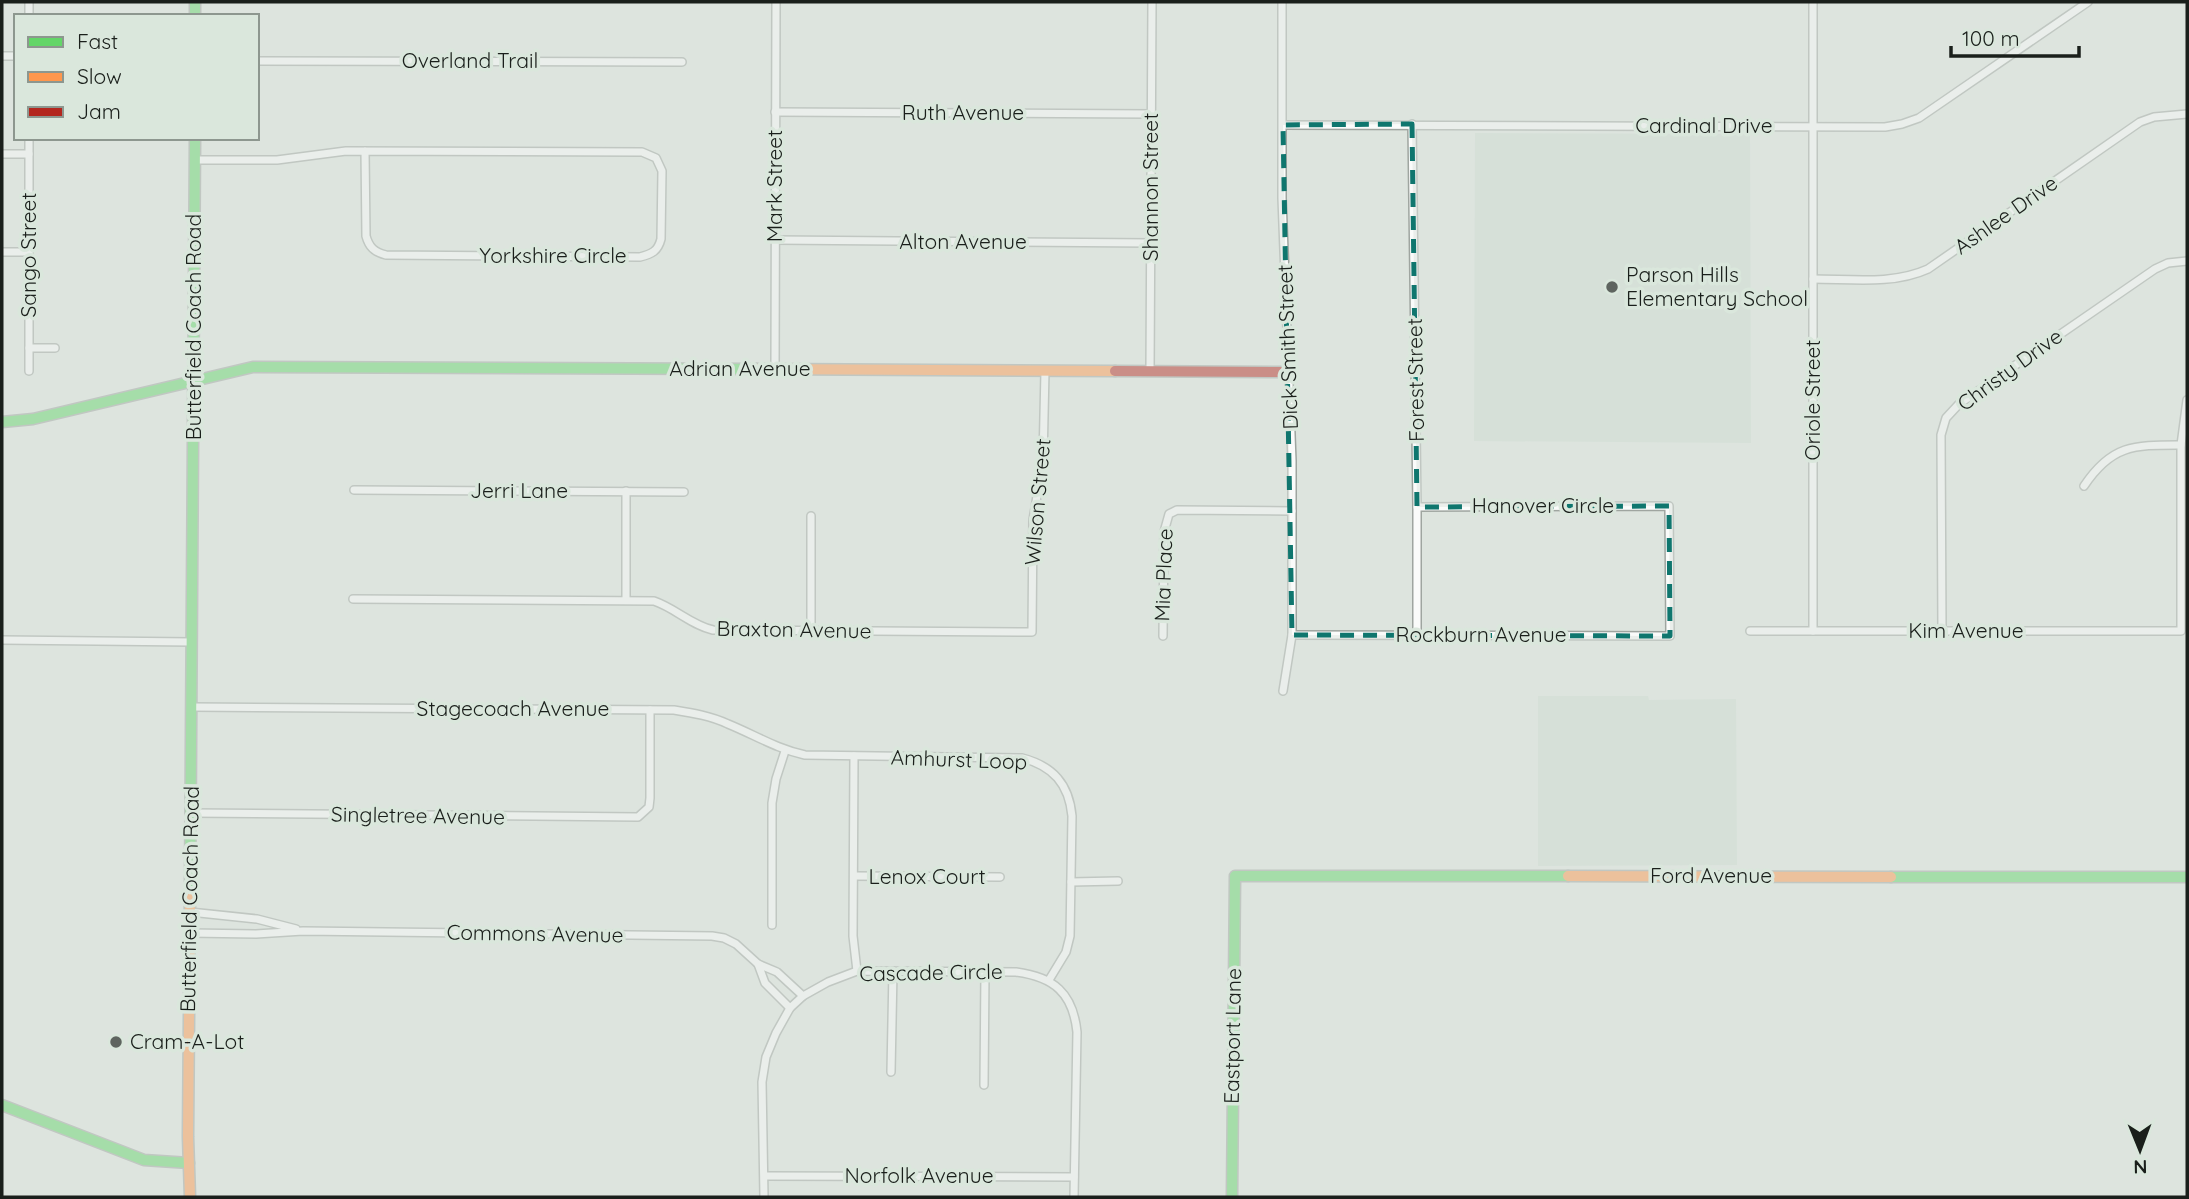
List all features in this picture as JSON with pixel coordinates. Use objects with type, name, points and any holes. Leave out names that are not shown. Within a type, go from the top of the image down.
[{"type":"street","name":"Mark Street","points":[[775,369],[776,2]]},
{"type":"street","name":"Shannon Street","points":[[1150,372],[1152,2]]},
{"type":"street","name":"Dick Smith Street","points":[[1282,2],[1282,198],[1292,511],[1292,635],[1283,691]]},
{"type":"street","name":"Oriole Street","points":[[1813,631],[1814,2]]},
{"type":"street","name":"Cardinal Drive","points":[[1283,125],[1885,127],[1919,118],[2088,2]]},
{"type":"street","name":"Overland Trail","points":[[259,61],[682,62]]},
{"type":"street","name":"Ruth Avenue","points":[[775,112],[1151,114]]},
{"type":"street","name":"Ashlee Drive","points":[[1813,279],[1899,278],[1928,270],[2140,122],[2154,117],[2187,114]]},
{"type":"street","name":"Forest Street","points":[[1412,124],[1418,507],[1417,635]]},
{"type":"street","name":"Sango Street","points":[[29,140],[29,371]]},
{"type":"street","name":"Butterfield Coach Road","points":[[190,1197],[195,140]]},
{"type":"street","name":"Yorkshire Circle","points":[[195,160],[277,160],[330,152],[365,151],[642,152],[656,158],[662,171],[659,246],[655,251],[640,257],[378,253],[368,243],[366,236],[365,151]]},
{"type":"street","points":[[2,154],[29,154]]},
{"type":"street","name":"Alton Avenue","points":[[775,240],[1151,243]]},
{"type":"street","points":[[2,252],[29,252]]},
{"type":"street","name":"Christy Drive","points":[[1942,631],[1941,435],[1946,418],[1959,404],[2155,269],[2168,263],[2187,261]]},
{"type":"street","points":[[29,348],[55,348]]},
{"type":"street","name":"Adrian Avenue","points":[[2,422],[33,419],[253,367],[1289,372]]},
{"type":"street","name":"Wilson Street","points":[[1032,632],[1033,520],[1043,460],[1045,371]]},
{"type":"street","points":[[2084,486],[2097,466],[2118,453],[2143,445],[2181,445],[2187,400]]},
{"type":"street","name":"Kim Avenue","points":[[1750,631],[2181,631],[2181,445]]},
{"type":"street","name":"Jerri Lane","points":[[354,490],[684,492]]},
{"type":"street","points":[[626,491],[626,600]]},
{"type":"street","name":"Hanover Circle","points":[[1418,507],[1670,506],[1670,636]]},
{"type":"street","name":"Mia Place","points":[[1163,636],[1164,532],[1169,514],[1177,510],[1292,511]]},
{"type":"street","points":[[811,516],[811,631]]},
{"type":"street","name":"Braxton Avenue","points":[[353,599],[654,601],[668,606],[700,627],[713,630],[1032,632]]},
{"type":"street","name":"Rockburn Avenue","points":[[1292,635],[1670,636]]},
{"type":"street","points":[[2,640],[192,642]]},
{"type":"street","name":"Stagecoach Avenue","points":[[192,707],[674,710],[727,723],[785,751],[826,756]]},
{"type":"street","name":"Singletree Avenue","points":[[191,813],[630,818],[645,813],[650,798],[650,710]]},
{"type":"street","points":[[772,925],[772,803],[785,751]]},
{"type":"street","name":"Amhurst Loop","points":[[826,756],[1022,758],[1047,768],[1058,776],[1071,802],[1070,936],[1066,951],[1049,980]]},
{"type":"street","points":[[855,756],[853,936],[857,971]]},
{"type":"street","name":"Lenox Court","points":[[854,876],[1000,877]]},
{"type":"street","name":"Ford Avenue","points":[[1235,876],[2187,877]]},
{"type":"street","name":"Eastport Lane","points":[[1232,1197],[1235,876]]},
{"type":"street","points":[[1071,882],[1118,881]]},
{"type":"street","name":"Commons Avenue","points":[[190,912],[257,919],[303,931]]},
{"type":"street","name":"Commons Avenue","points":[[190,933],[256,934],[303,931],[712,936],[736,944],[758,964],[777,972],[803,996]]},
{"type":"street","name":"Commons Avenue","points":[[758,964],[765,983],[790,1008]]},
{"type":"street","name":"Cascade Circle","points":[[764,1197],[762,1082],[766,1058],[790,1008],[803,996],[828,982],[857,971],[1033,974],[1049,980]]},
{"type":"street","points":[[891,1072],[892,971]]},
{"type":"street","points":[[984,1085],[985,972]]},
{"type":"street","points":[[1049,980],[1066,998],[1076,1016],[1074,1197]]},
{"type":"street","points":[[2,1105],[144,1160],[189,1163]]},
{"type":"street","name":"Norfolk Avenue","points":[[765,1176],[1074,1177]]},
{"type":"highlighted area","points":[[1412,124],[1417,507],[1669,506],[1670,636],[1292,635],[1283,125]]},
{"type":"shaded area","name":"Parson Hills Elementary School","points":[[1475,133],[1750,134],[1751,443],[1474,441]]},
{"type":"shaded area","points":[[1538,696],[1648,696],[1649,700],[1736,699],[1737,865],[1538,866]]},
{"type":"traffic: fast","points":[[195,2],[195,14]]},
{"type":"traffic: fast","points":[[190,893],[195,140]]},
{"type":"traffic: fast","points":[[2,422],[33,419],[253,367],[756,369]]},
{"type":"traffic: fast","points":[[1232,1197],[1235,876],[1568,876]]},
{"type":"traffic: fast","points":[[1891,877],[2187,877]]},
{"type":"traffic: fast","points":[[2,1105],[144,1160],[189,1163]]},
{"type":"traffic: slow","points":[[756,369],[1115,371]]},
{"type":"traffic: slow","points":[[1568,876],[1891,877]]},
{"type":"traffic: slow","points":[[190,893],[190,1197]]},
{"type":"traffic: jam","points":[[1115,371],[1289,372]]},
{"type":"place","name":"Parson Hills Elementary School","points":[[1612,287]]},
{"type":"place","name":"Cram-A-Lot","points":[[116,1042]]}]
